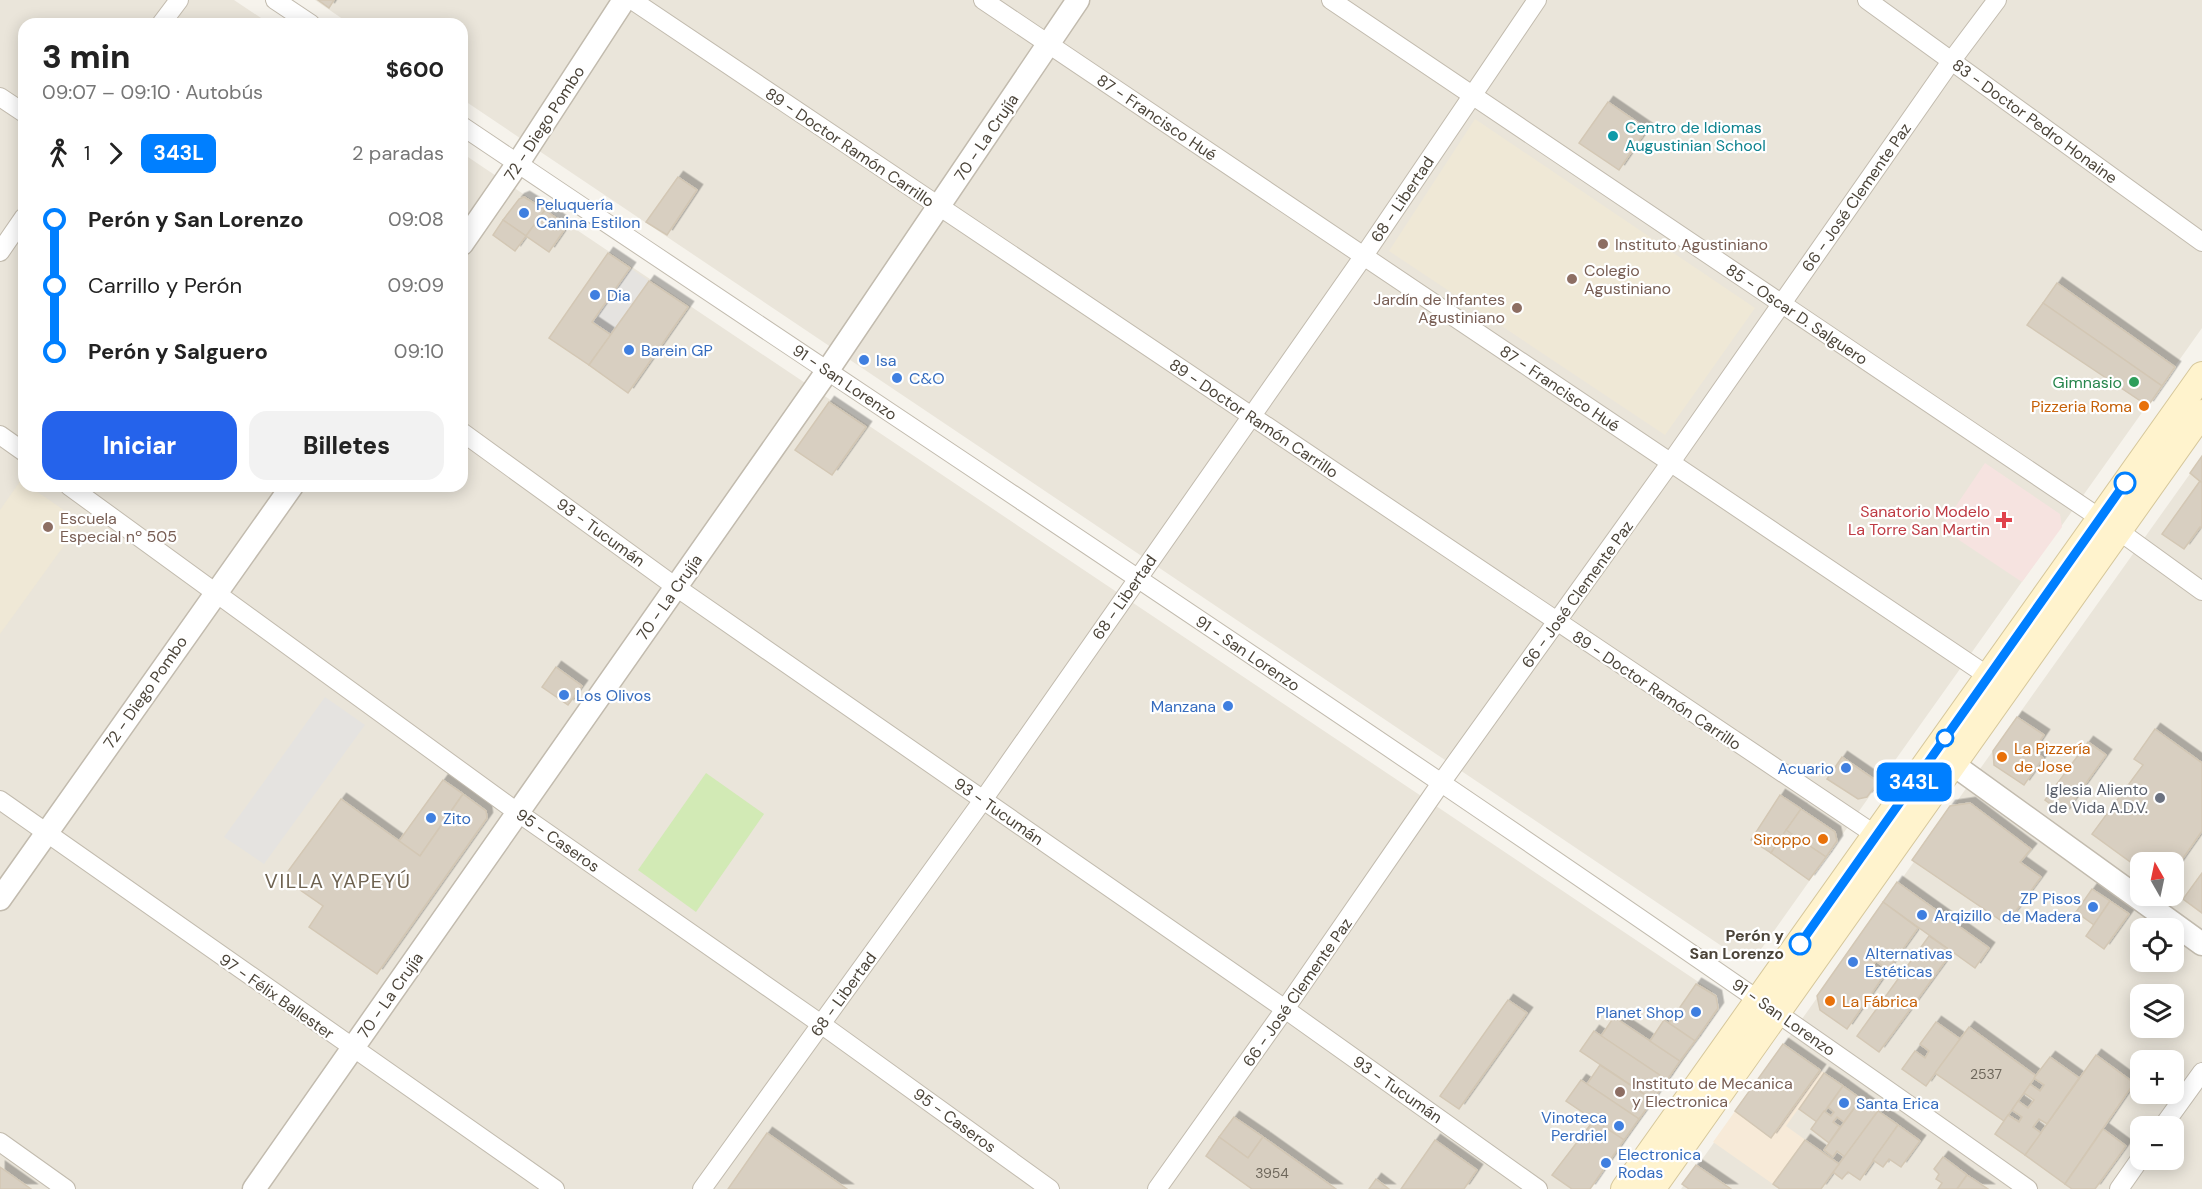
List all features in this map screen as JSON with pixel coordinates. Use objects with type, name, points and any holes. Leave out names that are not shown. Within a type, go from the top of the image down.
[{"type":"main road","points":[[1624,1189],[1769,1006],[2109,525],[2202,375]]},
{"type":"main road","points":[[1652,1189],[1876,836],[1945,758],[1988,676],[2202,413]]},
{"type":"street","points":[[166,18],[179,0]]},
{"type":"street","points":[[275,0],[302,18]]},
{"type":"street","name":"72 - Diego Pombo","points":[[468,235],[624,0]]},
{"type":"street","name":"89 - Doctor Ramón Carrillo","points":[[632,0],[1876,836]]},
{"type":"street","name":"87 - Francisco Hué","points":[[983,0],[1988,676]]},
{"type":"street","name":"70 - La Crujía","points":[[254,1189],[828,370],[1078,0]]},
{"type":"street","name":"85 - Oscar D. Salguero","points":[[1330,0],[2109,525],[2202,591]]},
{"type":"street","name":"68 - Libertad","points":[[702,1189],[983,800],[1363,257],[1537,0]]},
{"type":"street","name":"83 - Doctor Pedro Honaine","points":[[1867,0],[2202,242]]},
{"type":"street","name":"66 - José Clemente Paz","points":[[1157,1189],[1441,783],[1557,623],[1996,0]]},
{"type":"street","points":[[0,97],[18,110]]},
{"type":"street","name":"91 - San Lorenzo","points":[[468,130],[1441,783],[1769,1006],[2028,1189]]},
{"type":"street","points":[[0,252],[18,226]]},
{"type":"street","points":[[0,435],[18,448]]},
{"type":"street","name":"93 - Tucumán","points":[[468,436],[676,587],[1285,1009],[1538,1189]]},
{"type":"street","name":"95 - Caseros","points":[[77,492],[518,812],[821,1024],[1050,1189]]},
{"type":"street","name":"72 - Diego Pombo","points":[[0,899],[288,492]]},
{"type":"street","points":[[1945,758],[2202,944]]},
{"type":"street","name":"97 - Félix Ballester","points":[[0,800],[555,1189]]},
{"type":"street","points":[[2170,1116],[2202,1072]]},
{"type":"street","points":[[0,1142],[66,1189]]},
{"type":"street","points":[[2119,1189],[2132,1170]]},
{"type":"shaded area","points":[[0,0],[234,0],[261,18],[18,18],[18,492],[468,492],[468,157],[1712,991],[1718,1011],[1591,1189],[0,1189]]},
{"type":"shaded area","points":[[315,0],[2202,0],[2202,328],[1759,952],[1735,955],[468,103],[468,18],[341,18]]},
{"type":"shaded area","name":"Colegio Agustiniano","points":[[1475,119],[1755,308],[1665,435],[1389,251]]},
{"type":"shaded area","points":[[630,268],[649,281],[611,335],[592,322]]},
{"type":"shaded area","points":[[2202,457],[2202,1189],[1681,1189]]},
{"type":"shaded area","name":"Sanatorio Modelo La Torre San Martin","points":[[1985,463],[2060,514],[2062,527],[2022,582],[1941,528]]},
{"type":"shaded area","points":[[18,484],[18,492],[38,492],[81,522],[0,634],[0,510]]},
{"type":"shaded area","points":[[325,697],[365,725],[264,864],[224,837]]},
{"type":"shaded area","points":[[1783,1044],[1824,1073],[1786,1126],[1839,1164],[1821,1189],[1780,1189],[1713,1142]]},
{"type":"green space","points":[[706,773],[764,814],[696,912],[638,870]]},
{"type":"building","points":[[318,0],[334,0],[329,8]]},
{"type":"building","name":"Centro de Idiomas Augustinian School","points":[[1608,102],[1647,129],[1619,170],[1579,143]]},
{"type":"building","points":[[678,177],[697,190],[667,235],[646,222]]},
{"type":"building","points":[[524,197],[545,210],[526,236],[503,220],[519,199]]},
{"type":"building","points":[[545,210],[567,226],[549,252],[526,236]]},
{"type":"building","points":[[503,220],[526,236],[515,251],[493,235]]},
{"type":"building","name":"Dia","points":[[608,253],[630,268],[592,322],[611,335],[589,365],[549,338]]},
{"type":"building","name":"Barein GP","points":[[649,281],[688,307],[628,393],[589,365]]},
{"type":"building","points":[[2057,283],[2175,367],[2162,386],[2043,303]]},
{"type":"building","points":[[2043,303],[2162,386],[2148,406],[2027,325]]},
{"type":"building","points":[[829,402],[866,427],[832,475],[795,450]]},
{"type":"building","points":[[2202,456],[2202,483],[2190,473]]},
{"type":"building","points":[[2200,481],[2202,483],[2202,528],[2200,527],[2184,549],[2162,534]]},
{"type":"building","points":[[556,667],[582,686],[568,705],[542,687]]},
{"type":"building","points":[[2017,717],[2044,735],[2033,751],[2043,758],[2024,785],[1994,765],[1993,751]]},
{"type":"building","name":"Iglesia Aliento de Vida A.D.V.","points":[[2155,729],[2202,763],[2202,831],[2184,857],[2184,852],[2130,852],[2130,862],[2092,834],[2143,765],[2134,759]]},
{"type":"building","points":[[2088,742],[2106,755],[2064,814],[2045,800]]},
{"type":"building","name":"Acuario","points":[[1842,757],[1878,782],[1867,797],[1858,799],[1827,779]]},
{"type":"building","name":"Zito","points":[[443,780],[463,794],[420,856],[399,841]]},
{"type":"building","points":[[463,794],[486,811],[487,818],[377,974],[309,927],[323,906],[283,878],[341,799],[420,856]]},
{"type":"building","points":[[1780,795],[1801,809],[1771,853],[1751,840]]},
{"type":"building","points":[[1970,803],[2031,849],[2020,862],[2041,877],[2006,924],[1912,860],[1950,806]]},
{"type":"building","points":[[1801,809],[1835,832],[1837,841],[1826,857],[1786,830]]},
{"type":"building","points":[[1786,830],[1826,857],[1809,880],[1771,853]]},
{"type":"building","points":[[2202,873],[2202,913],[2184,898]]},
{"type":"building","name":"Arqizillo","points":[[1897,882],[1989,948],[1975,968],[1883,902]]},
{"type":"building","name":"ZP Pisos de Madera","points":[[2092,889],[2110,901],[2094,925],[2076,912]]},
{"type":"building","points":[[2110,901],[2129,914],[2104,949],[2086,936]]},
{"type":"building","points":[[1883,902],[1918,928],[1888,970],[1876,961],[1871,968],[1883,977],[1847,1029],[1820,1010],[1817,996]]},
{"type":"building","points":[[1929,936],[1952,952],[1879,1052],[1857,1036]]},
{"type":"building","points":[[1696,984],[1716,996],[1718,1008],[1695,1041],[1669,1023]]},
{"type":"building","points":[[1508,1000],[1527,1013],[1459,1109],[1440,1096]]},
{"type":"building","points":[[1614,1017],[1680,1061],[1667,1080],[1601,1036]]},
{"type":"building","points":[[1664,1020],[1695,1041],[1680,1061],[1650,1041]]},
{"type":"building","points":[[1936,1022],[1960,1039],[1926,1086],[1902,1069],[1915,1051],[1925,1058],[1929,1051],[1920,1044]]},
{"type":"building","points":[[1969,1027],[2036,1076],[2004,1121],[1935,1073]]},
{"type":"building","points":[[1594,1031],[1667,1080],[1653,1100],[1580,1051]]},
{"type":"building","points":[[1783,1044],[1820,1070],[1771,1138],[1735,1111]]},
{"type":"building","points":[[2096,1055],[2130,1080],[2130,1089],[2065,1184],[2025,1155]]},
{"type":"building","points":[[2050,1057],[2079,1078],[2047,1124],[2039,1119],[2033,1127],[2041,1133],[2025,1155],[1995,1134],[2008,1115],[2019,1122],[2022,1117],[2012,1110],[2018,1101],[2028,1108],[2034,1100],[2024,1093],[2030,1084],[2040,1091],[2044,1085],[2034,1078]]},
{"type":"building","points":[[1600,1065],[1653,1100],[1639,1119],[1587,1084]]},
{"type":"building","points":[[1824,1073],[1843,1086],[1817,1122],[1799,1109]]},
{"type":"building","points":[[1581,1080],[1639,1119],[1624,1140],[1566,1101]]},
{"type":"building","points":[[1843,1086],[1861,1099],[1844,1122],[1837,1117],[1833,1122],[1840,1127],[1829,1143],[1811,1129],[1824,1111],[1831,1116],[1834,1112],[1828,1107]]},
{"type":"building","points":[[1861,1099],[1878,1111],[1845,1157],[1837,1151],[1833,1157],[1824,1150]]},
{"type":"building","points":[[1878,1111],[1898,1125],[1860,1180],[1848,1172],[1842,1179],[1833,1172]]},
{"type":"building","points":[[1234,1117],[1263,1137],[1248,1158],[1219,1137]]},
{"type":"building","points":[[1594,1120],[1624,1140],[1590,1189],[1572,1189],[1552,1175]]},
{"type":"building","points":[[1898,1125],[1920,1141],[1901,1167],[1889,1159],[1883,1167],[1873,1160]]},
{"type":"building","points":[[2103,1129],[2126,1146],[2095,1189],[2072,1189],[2065,1184]]},
{"type":"building","points":[[767,1133],[847,1189],[728,1189]]},
{"type":"building","points":[[1219,1137],[1248,1158],[1263,1137],[1336,1189],[1252,1189],[1206,1156]]},
{"type":"building","points":[[1435,1140],[1477,1170],[1464,1189],[1401,1189]]},
{"type":"building","points":[[1805,1140],[1839,1164],[1821,1189],[1780,1189],[1773,1184]]},
{"type":"building","points":[[1943,1157],[1967,1175],[1957,1189],[1938,1189],[1942,1183],[1936,1179],[1939,1174],[1934,1169]]},
{"type":"building","points":[[1696,1165],[1731,1189],[1689,1189],[1682,1184]]},
{"type":"building","points":[[0,1167],[31,1189],[0,1189]]},
{"type":"building","points":[[1967,1175],[1988,1189],[1957,1189]]},
{"type":"building","points":[[1376,1179],[1389,1189],[1369,1189]]},
{"type":"bus line","name":"343L","points":[[1800,944],[2125,483]]},
{"type":"place","name":"Centro de Idiomas Augustinian School","points":[[1613,136]]},
{"type":"place","name":"Peluquería Canina Estilon","points":[[524,213]]},
{"type":"place","name":"Instituto Agustiniano","points":[[1603,244]]},
{"type":"place","name":"Colegio Agustiniano","points":[[1572,279]]},
{"type":"place","name":"Dia","points":[[595,295]]},
{"type":"place","name":"Jardín de Infantes Agustiniano","points":[[1517,308]]},
{"type":"place","name":"Barein GP","points":[[629,350]]},
{"type":"place","name":"Isa","points":[[864,360]]},
{"type":"place","name":"C&O","points":[[897,378]]},
{"type":"place","name":"Gimnasio","points":[[2134,382]]},
{"type":"place","name":"Pizzeria Roma","points":[[2144,406]]},
{"type":"place","name":"Sanatorio Modelo La Torre San Martin","points":[[2004,520]]},
{"type":"place","name":"Escuela Especial nº 505","points":[[48,527]]},
{"type":"place","name":"Los Olivos","points":[[564,695]]},
{"type":"place","name":"Manzana","points":[[1228,706]]},
{"type":"place","name":"La Pizzería de Jose","points":[[2002,757]]},
{"type":"place","name":"Acuario","points":[[1846,768]]},
{"type":"place","name":"Iglesia Aliento de Vida A.D.V.","points":[[2160,798]]},
{"type":"place","name":"Zito","points":[[431,818]]},
{"type":"place","name":"Siroppo","points":[[1823,839]]},
{"type":"place","name":"ZP Pisos de Madera","points":[[2093,907]]},
{"type":"place","name":"Arqizillo","points":[[1922,915]]},
{"type":"place","name":"Perón y San Lorenzo","points":[[1800,944]]},
{"type":"place","name":"Alternativas Estéticas","points":[[1853,962]]},
{"type":"place","name":"La Fábrica","points":[[1830,1001]]},
{"type":"place","name":"Planet Shop","points":[[1696,1012]]},
{"type":"place","name":"Instituto de Mecanica y Electronica","points":[[1620,1092]]},
{"type":"place","name":"Santa Erica","points":[[1844,1103]]},
{"type":"place","name":"Vinoteca Perdriel","points":[[1619,1126]]},
{"type":"place","name":"Electronica Rodas","points":[[1606,1163]]},
{"type":"district","name":"VILLA YAPEYÚ","points":[[338,881]]}]
